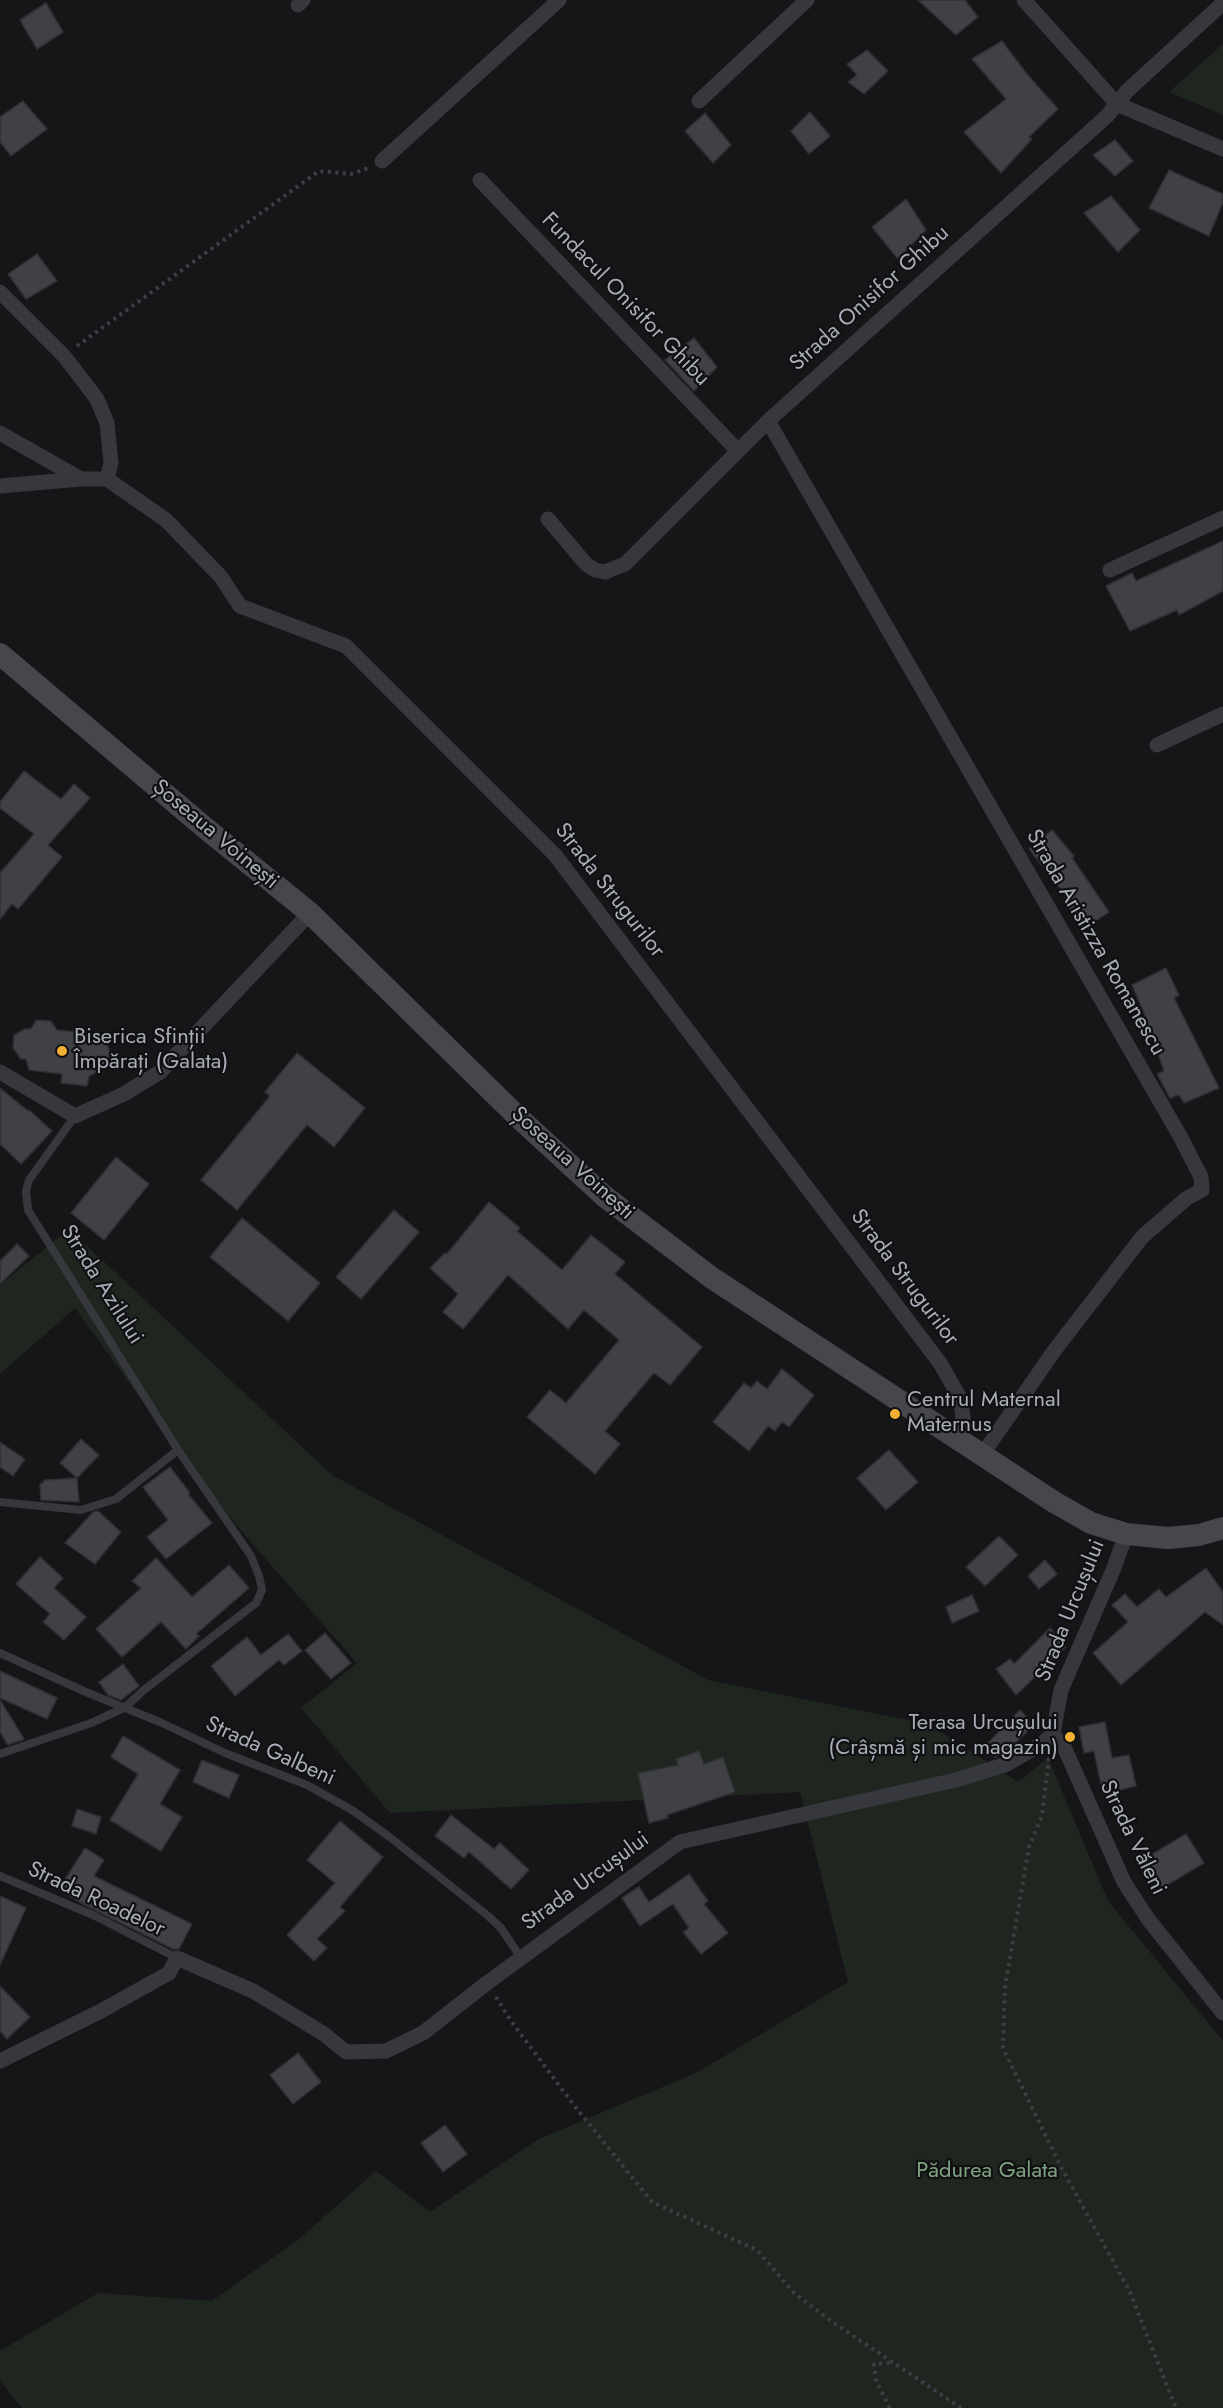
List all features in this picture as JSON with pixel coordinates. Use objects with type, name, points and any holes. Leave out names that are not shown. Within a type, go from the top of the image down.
[{"type":"main road","name":"Șoseaua Voinești","points":[[0,654],[204,827],[310,913],[503,1102],[604,1196],[712,1278],[1054,1502],[1091,1523],[1126,1534],[1168,1538],[1198,1535],[1223,1528]]},
{"type":"street","points":[[382,160],[558,0]]},
{"type":"street","points":[[699,101],[807,0]]},
{"type":"street","points":[[1024,0],[1117,104],[1223,149]]},
{"type":"street","name":"Strada Onisifor Ghibu","points":[[548,519],[586,564],[595,570],[605,572],[615,570],[625,564],[768,421],[1107,116],[1127,91],[1223,3]]},
{"type":"street","name":"Fundacul Onisifor Ghibu","points":[[480,180],[738,451]]},
{"type":"street","points":[[0,292],[64,356],[97,399],[107,423],[111,464],[106,479],[0,486]]},
{"type":"street","name":"Strada Aristizza Romanescu","points":[[768,421],[1174,1125],[1201,1177],[1202,1190],[1187,1198],[1142,1237],[1054,1351],[982,1455]]},
{"type":"street","points":[[0,433],[81,479]]},
{"type":"street","name":"Strada Strugurilor","points":[[106,479],[166,520],[221,577],[240,606],[346,646],[555,855],[940,1363],[961,1400],[963,1419],[954,1436]]},
{"type":"street","points":[[1110,570],[1223,518]]},
{"type":"street","points":[[1157,745],[1223,714]]},
{"type":"street","name":"Strada Azilului","points":[[75,1116],[124,1094],[160,1072],[310,913]]},
{"type":"street","points":[[0,1072],[75,1116]]},
{"type":"street","name":"Strada Urcușului","points":[[177,1958],[253,1991],[324,2034],[346,2052],[386,2051],[423,2033],[487,1983],[680,1842],[956,1780],[1007,1764],[1043,1743],[1053,1734],[1061,1690],[1114,1568],[1126,1534]]},
{"type":"street","name":"Strada Văleni","points":[[1053,1734],[1065,1749],[1124,1882],[1148,1919],[1223,2013]]},
{"type":"street","points":[[2,2056],[101,2011],[169,1974],[177,1958]]},
{"type":"lane","name":"Strada Azilului","points":[[0,1754],[91,1723],[124,1708],[256,1603],[262,1590],[259,1576],[250,1556],[178,1450],[28,1210],[26,1191],[28,1180],[75,1116]]},
{"type":"lane","points":[[0,1502],[81,1510],[116,1499],[178,1450]]},
{"type":"lane","name":"Strada Galbeni","points":[[0,1653],[225,1753],[307,1785],[352,1810],[392,1838],[487,1915],[501,1928],[521,1958]]},
{"type":"lane","name":"Strada Roadelor","points":[[0,1876],[93,1915],[177,1958]]},
{"type":"path","points":[[64,356],[319,171],[351,174],[382,160]]},
{"type":"path","points":[[1053,1734],[1042,1815],[1029,1847],[1005,1987],[1003,2048],[1060,2165],[1129,2290],[1176,2408]]},
{"type":"path","points":[[487,1983],[511,2020],[573,2104],[652,2202],[757,2250],[794,2293],[961,2408]]},
{"type":"path","points":[[891,2408],[876,2381],[874,2364],[895,2363]]},
{"type":"green space","points":[[1223,44],[1223,115],[1169,92]]},
{"type":"green space","name":"Pădurea Galata","points":[[69,1229],[332,1475],[708,1680],[928,1724],[1018,1782],[1048,1758],[1108,1901],[1223,2041],[1223,2408],[22,2408],[0,2381],[0,2351],[98,2293],[212,2301],[299,2239],[376,2171],[430,2212],[539,2139],[698,2072],[848,1982],[800,1792],[390,1813],[301,1708],[357,1663],[244,1534],[194,1472],[75,1308],[0,1374],[0,1285]]},
{"type":"building","points":[[918,0],[965,0],[978,17],[956,35]]},
{"type":"building","points":[[46,3],[63,32],[37,49],[20,20]]},
{"type":"building","points":[[1002,41],[1058,109],[1029,137],[1032,139],[1001,173],[964,132],[1006,99],[972,59]]},
{"type":"building","points":[[867,50],[888,71],[864,94],[848,82],[857,75],[847,64]]},
{"type":"building","points":[[23,101],[47,129],[11,156],[0,142],[0,117]]},
{"type":"building","points":[[810,112],[830,136],[809,154],[791,131]]},
{"type":"building","points":[[705,113],[731,145],[713,163],[685,131]]},
{"type":"building","points":[[1115,140],[1133,161],[1115,176],[1093,155]]},
{"type":"building","points":[[1169,170],[1223,194],[1223,202],[1209,236],[1149,208]]},
{"type":"building","points":[[1111,196],[1140,230],[1118,252],[1084,213]]},
{"type":"building","points":[[906,199],[926,230],[898,259],[872,227]]},
{"type":"building","points":[[37,254],[57,281],[26,299],[8,274]]},
{"type":"building","points":[[694,338],[717,367],[694,391],[665,360]]},
{"type":"building","points":[[1223,541],[1223,591],[1179,615],[1177,610],[1130,631],[1106,586],[1132,573],[1136,581]]},
{"type":"building","points":[[24,771],[61,799],[74,784],[90,798],[48,845],[62,857],[18,909],[12,904],[0,919],[0,873],[34,834],[0,808],[0,802]]},
{"type":"building","points":[[1052,830],[1074,856],[1072,858],[1109,912],[1082,930],[1064,899],[1067,897],[1029,849]]},
{"type":"building","points":[[1166,968],[1179,995],[1174,998],[1219,1088],[1184,1103],[1179,1095],[1170,1098],[1157,1074],[1164,1071],[1132,985]]},
{"type":"building","name":"Biserica Sfinții Împărați (Galata)","points":[[36,1020],[51,1021],[57,1030],[100,1034],[106,1039],[110,1054],[108,1061],[104,1068],[89,1076],[87,1086],[61,1083],[62,1074],[29,1070],[26,1059],[21,1059],[13,1048],[14,1035],[25,1029],[31,1029]]},
{"type":"building","points":[[297,1053],[365,1108],[334,1147],[307,1125],[237,1210],[201,1180],[270,1096],[265,1092]]},
{"type":"building","points":[[0,1088],[52,1131],[21,1164],[0,1144]]},
{"type":"building","points":[[116,1157],[149,1184],[104,1240],[71,1213]]},
{"type":"building","points":[[489,1202],[520,1228],[517,1231],[562,1270],[591,1235],[625,1262],[615,1274],[702,1347],[670,1385],[654,1373],[605,1431],[620,1444],[595,1474],[527,1417],[550,1390],[566,1403],[619,1340],[584,1310],[568,1329],[508,1275],[463,1329],[443,1312],[458,1294],[430,1268],[445,1253],[447,1254]]},
{"type":"building","points":[[394,1210],[419,1232],[361,1299],[336,1277]]},
{"type":"building","points":[[242,1218],[320,1283],[288,1321],[210,1257]]},
{"type":"building","points":[[17,1244],[29,1256],[0,1284],[0,1261]]},
{"type":"building","points":[[782,1369],[814,1395],[789,1427],[782,1422],[775,1431],[768,1426],[749,1451],[713,1422],[744,1383],[751,1388],[757,1381],[767,1389]]},
{"type":"building","points":[[81,1439],[99,1455],[77,1478],[60,1463]]},
{"type":"building","points":[[0,1442],[25,1459],[13,1476],[0,1467]]},
{"type":"building","points":[[889,1450],[918,1482],[886,1510],[857,1478]]},
{"type":"building","points":[[170,1467],[190,1493],[188,1494],[212,1523],[166,1559],[147,1537],[168,1520],[143,1487]]},
{"type":"building","points":[[77,1478],[79,1502],[41,1500],[40,1485],[45,1480]]},
{"type":"building","points":[[98,1511],[121,1532],[95,1564],[65,1543],[93,1512]]},
{"type":"building","points":[[999,1536],[1018,1555],[985,1586],[966,1567]]},
{"type":"building","points":[[40,1557],[63,1578],[54,1588],[86,1617],[64,1640],[43,1622],[50,1614],[16,1584]]},
{"type":"building","points":[[156,1558],[192,1597],[229,1565],[249,1588],[196,1634],[199,1636],[186,1649],[161,1622],[122,1657],[96,1629],[141,1588],[132,1581]]},
{"type":"building","points":[[1045,1560],[1057,1574],[1039,1589],[1028,1576]]},
{"type":"building","points":[[1206,1568],[1223,1592],[1223,1625],[1205,1612],[1121,1685],[1093,1653],[1128,1622],[1112,1605],[1125,1594],[1137,1607],[1159,1589],[1166,1597]]},
{"type":"building","points":[[972,1595],[979,1611],[952,1623],[946,1607]]},
{"type":"building","points":[[1050,1628],[1066,1647],[1016,1695],[996,1669],[1010,1659],[1014,1664]]},
{"type":"building","points":[[325,1633],[351,1663],[331,1679],[305,1650]]},
{"type":"building","points":[[288,1634],[302,1651],[284,1665],[279,1660],[235,1696],[211,1666],[247,1637],[261,1655]]},
{"type":"building","points":[[123,1664],[139,1686],[121,1700],[108,1695],[99,1682]]},
{"type":"building","points":[[0,1671],[57,1698],[47,1719],[0,1698]]},
{"type":"building","points":[[0,1700],[24,1739],[8,1745],[0,1732]]},
{"type":"building","points":[[1020,1710],[1034,1725],[1004,1754],[995,1757],[984,1747]]},
{"type":"building","points":[[1105,1722],[1112,1758],[1129,1755],[1136,1786],[1103,1794],[1094,1751],[1084,1753],[1079,1727]]},
{"type":"building","points":[[123,1736],[180,1770],[160,1804],[182,1817],[161,1851],[110,1820],[138,1774],[111,1757]]},
{"type":"building","points":[[699,1751],[704,1764],[723,1757],[735,1792],[649,1823],[638,1773],[678,1765],[676,1759]]},
{"type":"building","points":[[202,1760],[239,1775],[229,1798],[193,1782]]},
{"type":"building","points":[[77,1809],[101,1817],[96,1834],[72,1826]]},
{"type":"building","points":[[451,1815],[494,1849],[500,1843],[529,1870],[511,1889],[469,1852],[464,1858],[435,1836]]},
{"type":"building","points":[[340,1821],[383,1857],[340,1907],[345,1911],[317,1939],[327,1948],[314,1961],[287,1935],[335,1883],[307,1860]]},
{"type":"building","points":[[1186,1834],[1204,1863],[1162,1888],[1144,1859]]},
{"type":"building","points":[[85,1848],[104,1860],[94,1876],[192,1924],[179,1949],[173,1949],[83,1904],[59,1889]]},
{"type":"building","points":[[689,1874],[708,1901],[704,1904],[728,1933],[701,1954],[683,1932],[689,1928],[673,1904],[640,1926],[622,1898],[639,1887],[649,1902]]},
{"type":"building","points":[[0,1896],[26,1908],[0,1965]]},
{"type":"building","points":[[0,1986],[30,2017],[7,2039],[0,2031]]},
{"type":"building","points":[[298,2053],[321,2082],[293,2104],[270,2075]]},
{"type":"building","points":[[445,2125],[467,2154],[443,2172],[421,2143]]},
{"type":"place","name":"Biserica Sfinții Împărați (Galata)","points":[[62,1051]]},
{"type":"place","name":"Centrul Maternal Maternus","points":[[895,1414]]},
{"type":"place","name":"Terasa Urcușului (Crâșmă și mic magazin)","points":[[1070,1737]]}]
